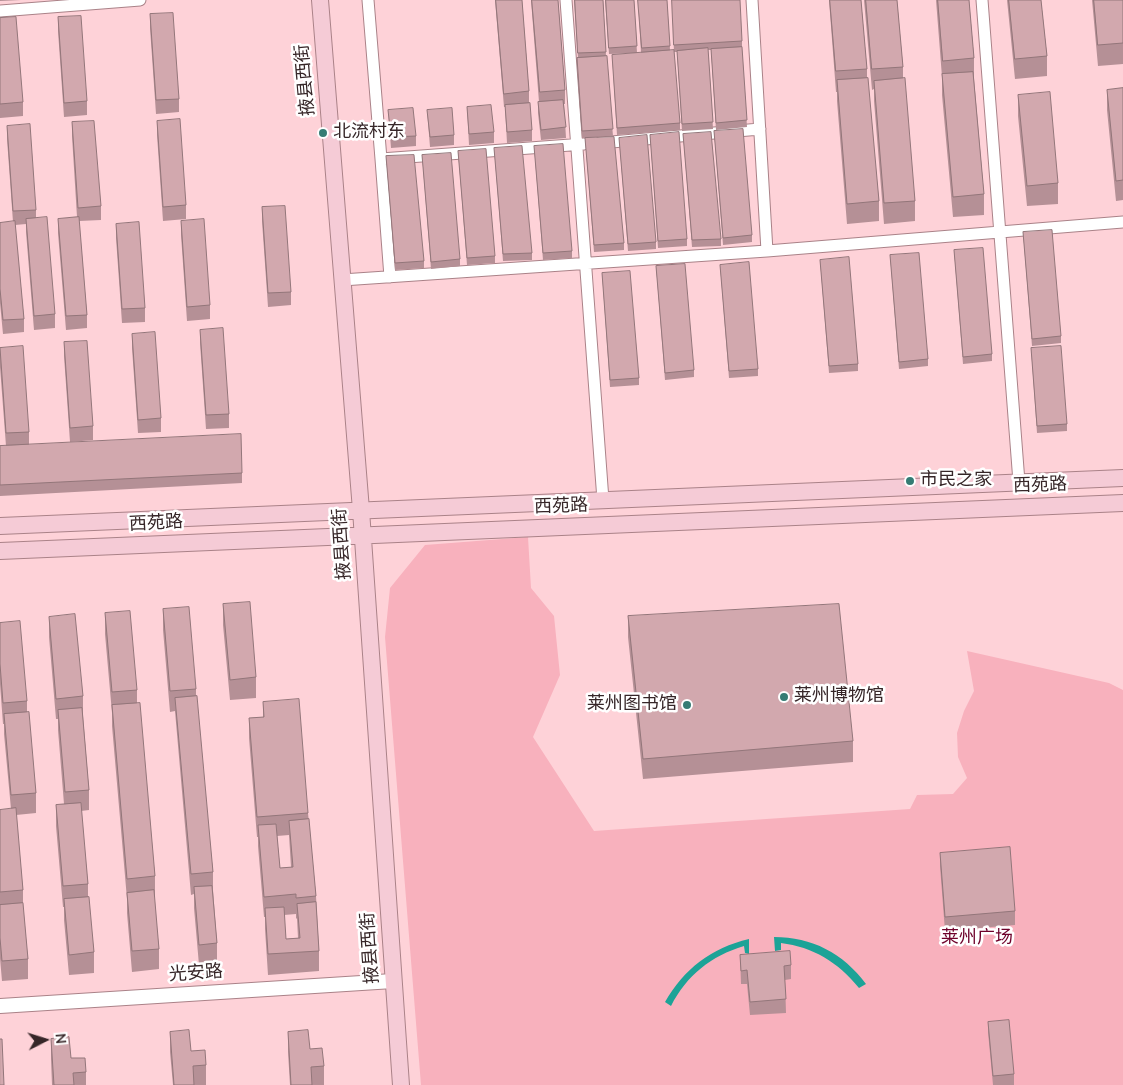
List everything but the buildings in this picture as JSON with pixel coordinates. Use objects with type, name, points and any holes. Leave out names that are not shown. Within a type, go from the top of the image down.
[{"type":"main road","name":"掖县西街","points":[[320,0],[363,535],[401,1085]]},
{"type":"main road","name":"西苑路","points":[[0,526],[1123,478]]},
{"type":"main road","name":"西苑路","points":[[0,551],[1123,503]]},
{"type":"street","points":[[0,11],[140,0]]},
{"type":"street","points":[[368,0],[390,277]]},
{"type":"street","points":[[566,0],[603,500]]},
{"type":"street","points":[[752,0],[767,251]]},
{"type":"street","points":[[982,0],[1019,482]]},
{"type":"street","points":[[381,160],[760,130]]},
{"type":"street","points":[[342,280],[1000,234],[1123,222]]},
{"type":"street","name":"光安路","points":[[0,1006],[394,980]]},
{"type":"green space","name":"莱州广场","points":[[528,537],[531,588],[554,616],[560,675],[533,737],[594,831],[910,809],[917,795],[953,794],[967,778],[958,757],[957,733],[964,711],[974,691],[967,651],[1109,683],[1123,690],[1123,1085],[421,1085],[385,637],[390,588],[425,545]]},
{"type":"water","points":[[774,937],[801,940],[826,949],[847,964],[866,984],[859,988],[834,963],[804,948],[781,943],[781,950],[775,951]]},
{"type":"water","points":[[749,939],[749,954],[745,953],[744,946],[721,955],[692,976],[671,1006],[665,1002],[681,980],[700,961],[723,948]]},
{"type":"place","name":"北流村东","points":[[323,133]]},
{"type":"place","name":"市民之家","points":[[910,481]]},
{"type":"place","name":"莱州博物馆","points":[[784,697]]},
{"type":"place","name":"莱州图书馆","points":[[687,705]]}]
